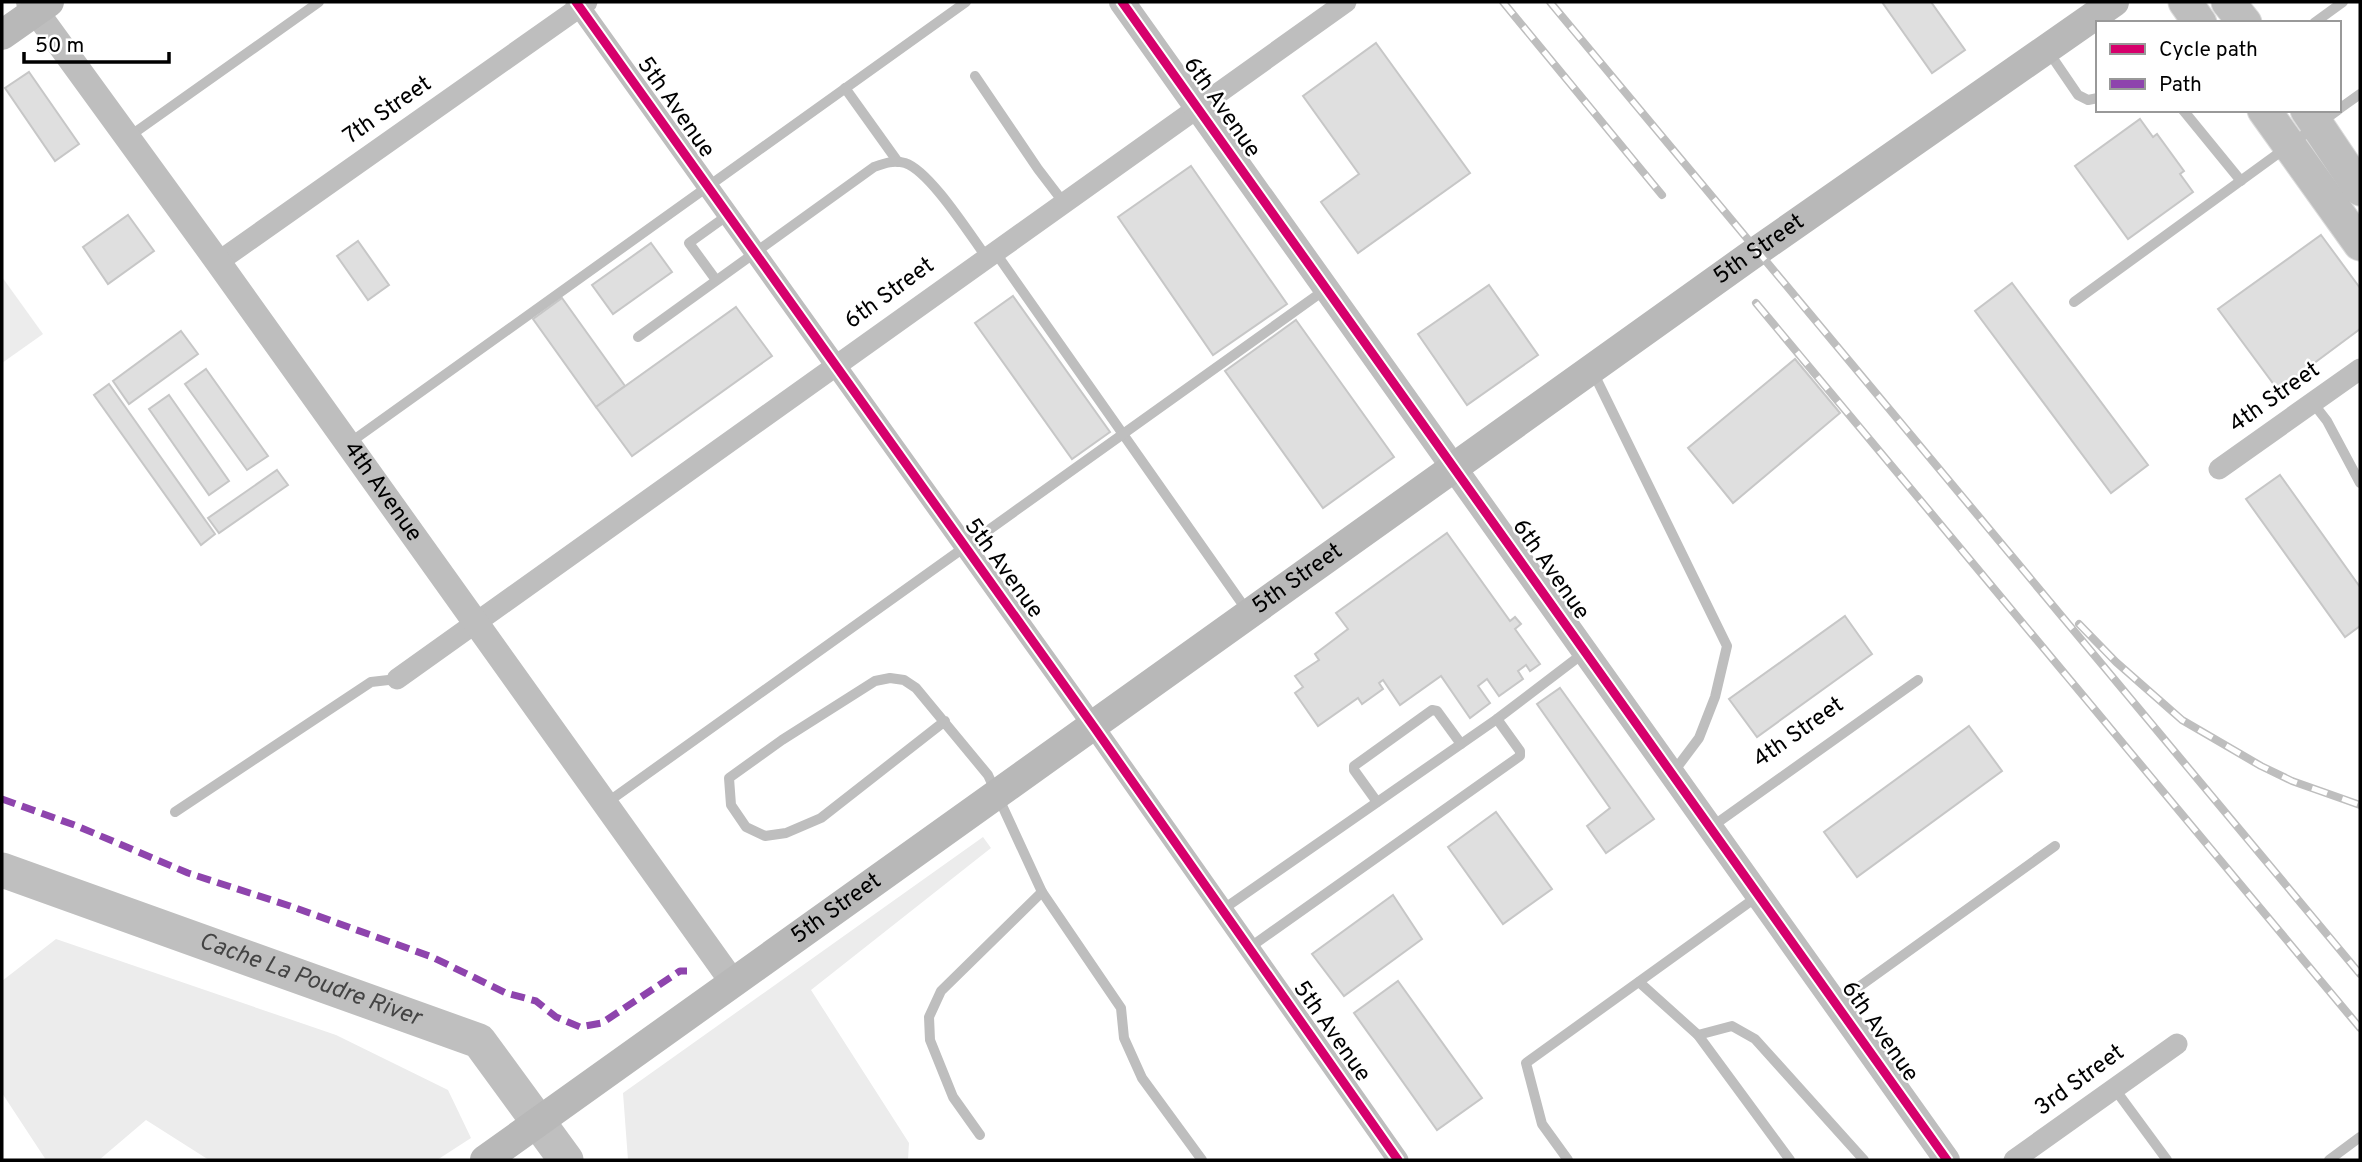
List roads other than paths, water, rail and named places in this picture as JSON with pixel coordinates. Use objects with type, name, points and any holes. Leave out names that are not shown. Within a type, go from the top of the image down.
[{"type":"main road","name":"5th Street","points":[[486,1160],[1747,258],[2114,2]]},
{"type":"main road","points":[[2185,2],[2199,21]]},
{"type":"main road","points":[[2228,2],[2243,21]]},
{"type":"main road","points":[[2,35],[38,5]]},
{"type":"main road","points":[[2264,112],[2360,244]]},
{"type":"main road","points":[[2325,114],[2360,189]]},
{"type":"street","name":"6th Avenue","points":[[1122,2],[1947,1160]]},
{"type":"street","name":"6th Street","points":[[397,679],[1346,2]]},
{"type":"street","name":"5th Avenue","points":[[581,4],[727,215],[1094,727],[1398,1160]]},
{"type":"street","name":"7th Street","points":[[218,262],[581,4]]},
{"type":"street","name":"4th Avenue","points":[[38,5],[127,138],[734,985]]},
{"type":"street","name":"4th Street","points":[[2219,469],[2360,369]]},
{"type":"street","name":"3rd Street","points":[[2014,1160],[2177,1044]]},
{"type":"lane","points":[[127,138],[318,2]]},
{"type":"lane","points":[[348,444],[966,2]]},
{"type":"lane","points":[[2317,21],[2343,2]]},
{"type":"lane","points":[[2046,49],[2078,95],[2088,100],[2096,98]]},
{"type":"lane","points":[[975,76],[1064,203]]},
{"type":"lane","points":[[845,88],[898,162]]},
{"type":"lane","points":[[2341,105],[2360,94]]},
{"type":"lane","points":[[2185,112],[2241,181]]},
{"type":"lane","points":[[2074,302],[2290,146],[2325,114]]},
{"type":"lane","points":[[638,337],[874,167],[891,161],[908,164],[938,192],[991,255],[1124,434],[1250,615]]},
{"type":"lane","points":[[716,281],[689,243],[727,215]]},
{"type":"lane","points":[[605,804],[1326,289]]},
{"type":"lane","points":[[1592,369],[1727,646],[1715,697],[1699,738],[1672,774]]},
{"type":"lane","points":[[2314,403],[2327,421],[2360,483]]},
{"type":"lane","points":[[1222,910],[1497,719],[1585,652]]},
{"type":"lane","points":[[945,721],[821,818],[786,833],[765,836],[746,827],[731,804],[729,778],[782,740],[875,681],[890,678],[904,680],[916,688],[945,721],[988,775],[1042,892],[1121,1008],[1124,1038],[1142,1077],[1202,1160]]},
{"type":"lane","points":[[175,812],[370,682],[397,679]]},
{"type":"lane","name":"4th Street","points":[[1710,828],[1918,680]]},
{"type":"lane","points":[[1377,802],[1354,770],[1354,766],[1432,710],[1437,711],[1461,744]]},
{"type":"lane","points":[[1249,948],[1520,756],[1520,751],[1497,719]]},
{"type":"lane","points":[[1835,1004],[2055,846]]},
{"type":"lane","points":[[981,1135],[953,1097],[930,1040],[929,1017],[941,991],[1042,892]]},
{"type":"lane","points":[[1568,1160],[1542,1124],[1526,1063],[1759,896]]},
{"type":"lane","points":[[1639,982],[1698,1035],[1790,1160]]},
{"type":"lane","points":[[1698,1035],[1732,1026],[1755,1039],[1864,1160]]},
{"type":"lane","points":[[2114,1088],[2167,1160]]},
{"type":"lane","points":[[2329,1160],[2360,1137]]},
{"type":"waterway","name":"Cache La Poudre River","points":[[2,870],[479,1041],[566,1160]]},
{"type":"railway","points":[[1503,2],[1662,195]]},
{"type":"railway","points":[[1550,2],[2360,974]]},
{"type":"railway","points":[[1756,303],[2360,1028]]},
{"type":"railway","points":[[2079,624],[2116,662],[2182,720],[2292,781],[2360,805]]}]
